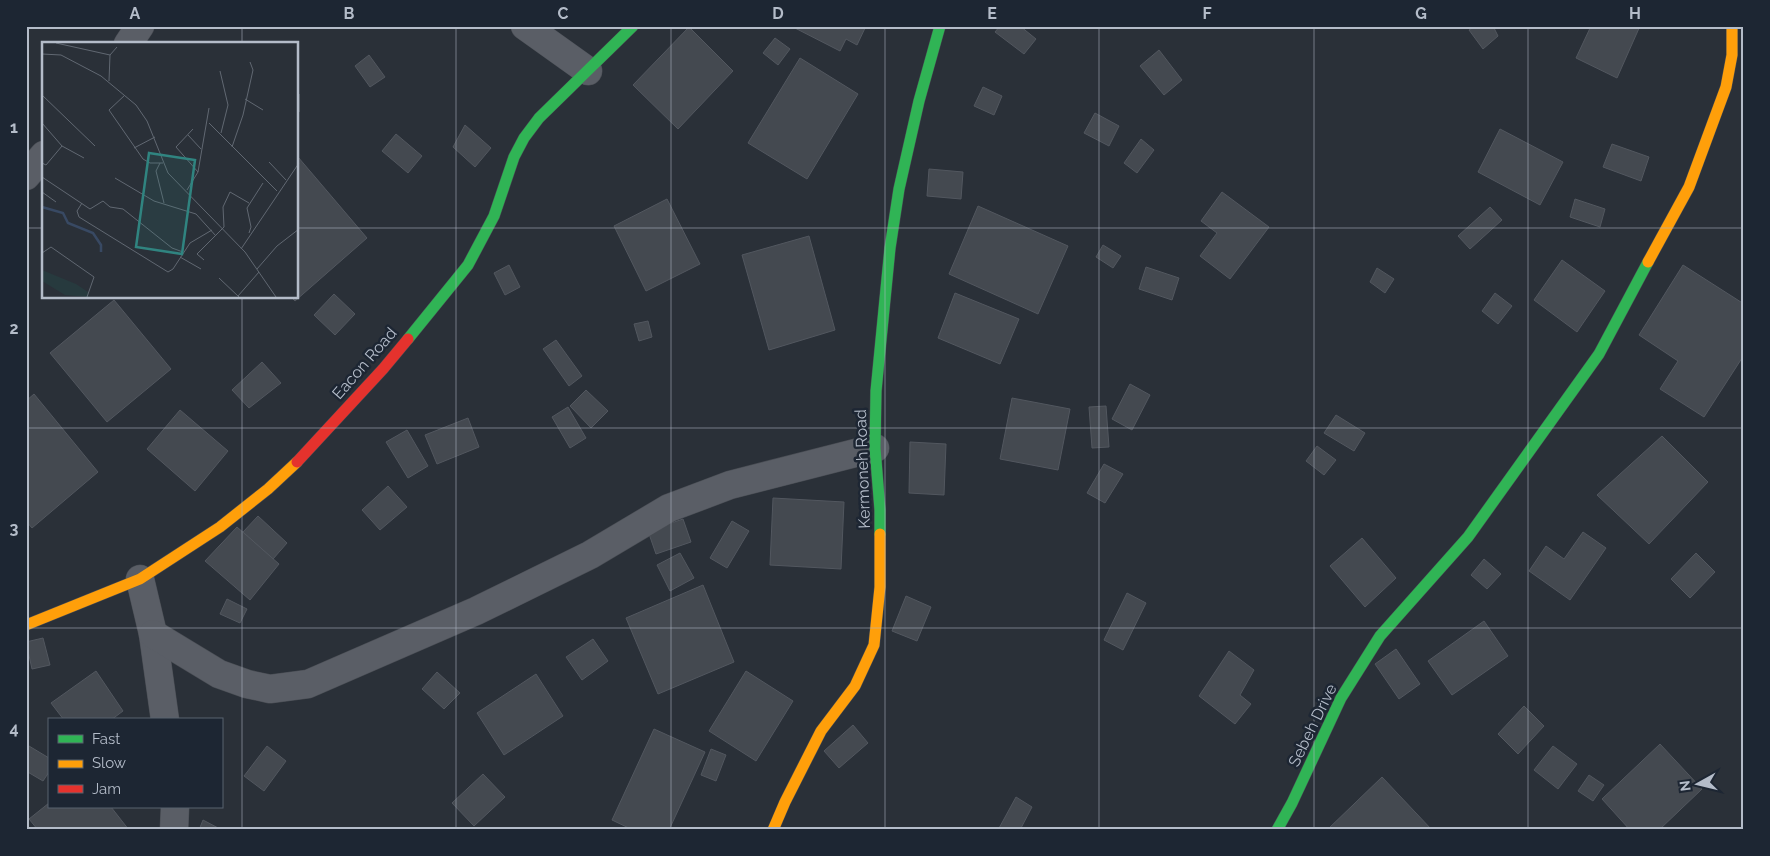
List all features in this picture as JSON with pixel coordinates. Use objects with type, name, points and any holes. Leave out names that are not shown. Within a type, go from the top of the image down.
[{"type":"street","points":[[129,42],[140,26]]},
{"type":"street","points":[[525,26],[588,71]]},
{"type":"street","name":"Eacon Road","points":[[26,625],[140,578],[220,527],[268,490],[304,455],[383,369],[468,265],[494,216],[514,158],[524,138],[539,118],[633,26]]},
{"type":"street","name":"Kermoneh Road","points":[[773,830],[821,731],[855,686],[874,645],[880,587],[880,510],[875,448],[876,391],[890,248],[899,189],[919,101],[940,26]]},
{"type":"street","name":"Sebeh Drive","points":[[1277,830],[1292,803],[1341,698],[1380,636],[1468,537],[1599,354],[1689,187],[1726,86],[1732,55],[1732,26]]},
{"type":"street","points":[[26,176],[42,157]]},
{"type":"street","points":[[153,634],[219,674],[247,684],[270,689],[308,684],[476,612],[590,555],[669,508],[730,485],[875,448]]},
{"type":"street","points":[[140,578],[153,634],[165,718]]},
{"type":"street","points":[[174,830],[175,808]]},
{"type":"building","points":[[791,26],[866,26],[857,45],[846,39],[840,51]]},
{"type":"building","points":[[1000,26],[1020,26],[1036,39],[1024,54],[995,32]]},
{"type":"building","points":[[1476,26],[1493,26],[1498,36],[1483,49],[1469,30]]},
{"type":"building","points":[[1591,26],[1640,26],[1617,78],[1576,58]]},
{"type":"building","points":[[689,27],[733,71],[678,129],[633,85]]},
{"type":"building","points":[[775,38],[790,49],[778,65],[763,53]]},
{"type":"building","points":[[1159,50],[1182,80],[1164,95],[1140,66]]},
{"type":"building","points":[[369,55],[385,77],[370,87],[355,66]]},
{"type":"building","points":[[800,58],[858,94],[807,179],[748,143]]},
{"type":"building","points":[[983,87],[1002,96],[994,115],[974,106]]},
{"type":"building","points":[[1095,113],[1119,126],[1109,146],[1084,133]]},
{"type":"building","points":[[465,125],[491,148],[475,167],[453,147]]},
{"type":"building","points":[[1500,129],[1563,162],[1540,205],[1478,172]]},
{"type":"building","points":[[396,134],[422,156],[408,173],[382,151]]},
{"type":"building","points":[[1141,139],[1154,150],[1137,173],[1124,163]]},
{"type":"building","points":[[1612,144],[1649,157],[1641,181],[1603,167]]},
{"type":"building","points":[[299,158],[367,238],[299,298]]},
{"type":"building","points":[[929,169],[963,172],[961,199],[927,196]]},
{"type":"building","points":[[1222,192],[1269,227],[1230,279],[1200,256],[1217,233],[1201,221]]},
{"type":"building","points":[[667,199],[700,264],[646,291],[614,226]]},
{"type":"building","points":[[1575,199],[1605,209],[1600,227],[1570,217]]},
{"type":"building","points":[[978,206],[1068,246],[1038,314],[949,274]]},
{"type":"building","points":[[1490,207],[1502,220],[1470,249],[1458,236]]},
{"type":"building","points":[[809,236],[835,330],[769,350],[742,255]]},
{"type":"building","points":[[1103,245],[1121,256],[1113,268],[1096,257]]},
{"type":"building","points":[[1562,260],[1605,291],[1577,332],[1534,300]]},
{"type":"building","points":[[509,265],[520,287],[505,295],[494,273]]},
{"type":"building","points":[[1683,265],[1744,304],[1744,355],[1704,417],[1660,389],[1678,361],[1639,335]]},
{"type":"building","points":[[1146,267],[1179,278],[1172,300],[1139,289]]},
{"type":"building","points":[[1377,268],[1394,279],[1385,293],[1370,282]]},
{"type":"building","points":[[955,293],[1019,319],[1000,364],[938,338]]},
{"type":"building","points":[[1495,293],[1512,306],[1498,324],[1482,311]]},
{"type":"building","points":[[334,294],[355,314],[335,335],[314,315]]},
{"type":"building","points":[[114,300],[171,369],[107,422],[50,353]]},
{"type":"building","points":[[648,321],[652,337],[639,341],[634,324]]},
{"type":"building","points":[[556,340],[582,376],[569,386],[543,349]]},
{"type":"building","points":[[262,362],[281,383],[249,408],[232,390]]},
{"type":"building","points":[[1130,384],[1150,395],[1132,430],[1112,419]]},
{"type":"building","points":[[586,390],[608,411],[591,428],[570,406]]},
{"type":"building","points":[[34,394],[98,472],[32,528],[26,521],[26,401]]},
{"type":"building","points":[[1012,398],[1070,409],[1058,470],[1000,459]]},
{"type":"building","points":[[1106,406],[1109,447],[1092,448],[1089,407]]},
{"type":"building","points":[[568,407],[586,438],[570,448],[552,417]]},
{"type":"building","points":[[180,410],[228,451],[195,491],[147,449]]},
{"type":"building","points":[[1336,415],[1365,433],[1354,451],[1324,433]]},
{"type":"building","points":[[468,418],[479,447],[437,464],[425,435]]},
{"type":"building","points":[[407,430],[428,466],[408,478],[386,442]]},
{"type":"building","points":[[1662,436],[1708,482],[1649,544],[1597,495]]},
{"type":"building","points":[[910,442],[946,444],[944,495],[909,493]]},
{"type":"building","points":[[1317,446],[1336,460],[1324,475],[1306,461]]},
{"type":"building","points":[[1104,464],[1123,474],[1105,503],[1087,493]]},
{"type":"building","points":[[388,486],[407,507],[380,530],[362,510]]},
{"type":"building","points":[[773,498],[844,502],[841,569],[770,565]]},
{"type":"building","points":[[258,516],[287,543],[273,559],[243,532]]},
{"type":"building","points":[[683,519],[691,542],[656,554],[648,531]]},
{"type":"building","points":[[732,521],[749,531],[727,568],[710,558]]},
{"type":"building","points":[[237,527],[279,564],[250,600],[205,561]]},
{"type":"building","points":[[1583,532],[1606,548],[1570,600],[1529,571],[1546,546],[1564,559]]},
{"type":"building","points":[[1362,538],[1396,578],[1365,607],[1330,566]]},
{"type":"building","points":[[680,553],[694,578],[670,591],[657,565]]},
{"type":"building","points":[[1696,553],[1715,572],[1690,598],[1671,579]]},
{"type":"building","points":[[1484,559],[1501,574],[1487,589],[1471,575]]},
{"type":"building","points":[[703,585],[734,662],[658,694],[626,618]]},
{"type":"building","points":[[1127,593],[1146,603],[1123,650],[1104,640]]},
{"type":"building","points":[[906,596],[931,607],[917,641],[892,631]]},
{"type":"building","points":[[227,599],[247,609],[240,623],[220,614]]},
{"type":"building","points":[[1484,621],[1508,656],[1452,695],[1428,661]]},
{"type":"building","points":[[43,638],[50,665],[32,669],[26,642]]},
{"type":"building","points":[[593,639],[608,661],[582,680],[566,657]]},
{"type":"building","points":[[1396,649],[1420,684],[1399,699],[1375,664]]},
{"type":"building","points":[[1229,651],[1254,670],[1240,695],[1251,704],[1235,724],[1199,696]]},
{"type":"building","points":[[96,671],[123,711],[114,718],[62,718],[51,703]]},
{"type":"building","points":[[746,671],[793,701],[756,761],[709,731]]},
{"type":"building","points":[[437,672],[460,693],[444,709],[422,689]]},
{"type":"building","points":[[536,674],[563,716],[504,755],[477,713]]},
{"type":"building","points":[[1524,706],[1544,726],[1518,754],[1498,734]]},
{"type":"building","points":[[853,725],[868,743],[839,768],[824,751]]},
{"type":"building","points":[[654,729],[705,752],[669,830],[633,830],[612,820]]},
{"type":"building","points":[[1660,744],[1702,789],[1659,830],[1630,830],[1602,799]]},
{"type":"building","points":[[29,746],[48,757],[48,774],[43,781],[26,771],[26,751]]},
{"type":"building","points":[[267,746],[286,761],[264,791],[244,776]]},
{"type":"building","points":[[1553,746],[1577,764],[1558,789],[1534,770]]},
{"type":"building","points":[[711,749],[726,755],[716,781],[701,775]]},
{"type":"building","points":[[483,774],[505,797],[474,826],[452,803]]},
{"type":"building","points":[[1589,775],[1604,785],[1593,801],[1578,791]]},
{"type":"building","points":[[1382,777],[1432,830],[1327,830]]},
{"type":"building","points":[[1016,797],[1032,807],[1020,830],[998,830]]},
{"type":"building","points":[[48,804],[48,808],[112,808],[129,830],[38,830],[29,819]]},
{"type":"building","points":[[203,820],[222,830],[199,830]]},
{"type":"traffic: fast","points":[[408,339],[468,265],[494,216],[514,157],[524,138],[539,118],[633,26]]},
{"type":"traffic: fast","points":[[880,534],[875,448],[876,391],[890,248],[899,189],[919,101],[940,26]]},
{"type":"traffic: fast","points":[[1277,830],[1292,803],[1341,698],[1380,636],[1468,537],[1599,354],[1648,262]]},
{"type":"traffic: slow","points":[[1648,262],[1689,187],[1726,87],[1732,55],[1732,26]]},
{"type":"traffic: slow","points":[[26,625],[140,579],[220,527],[268,489],[297,462]]},
{"type":"traffic: slow","points":[[773,830],[821,731],[855,686],[874,645],[880,587],[880,534]]},
{"type":"traffic: jam","points":[[297,462],[383,369],[408,339]]}]
